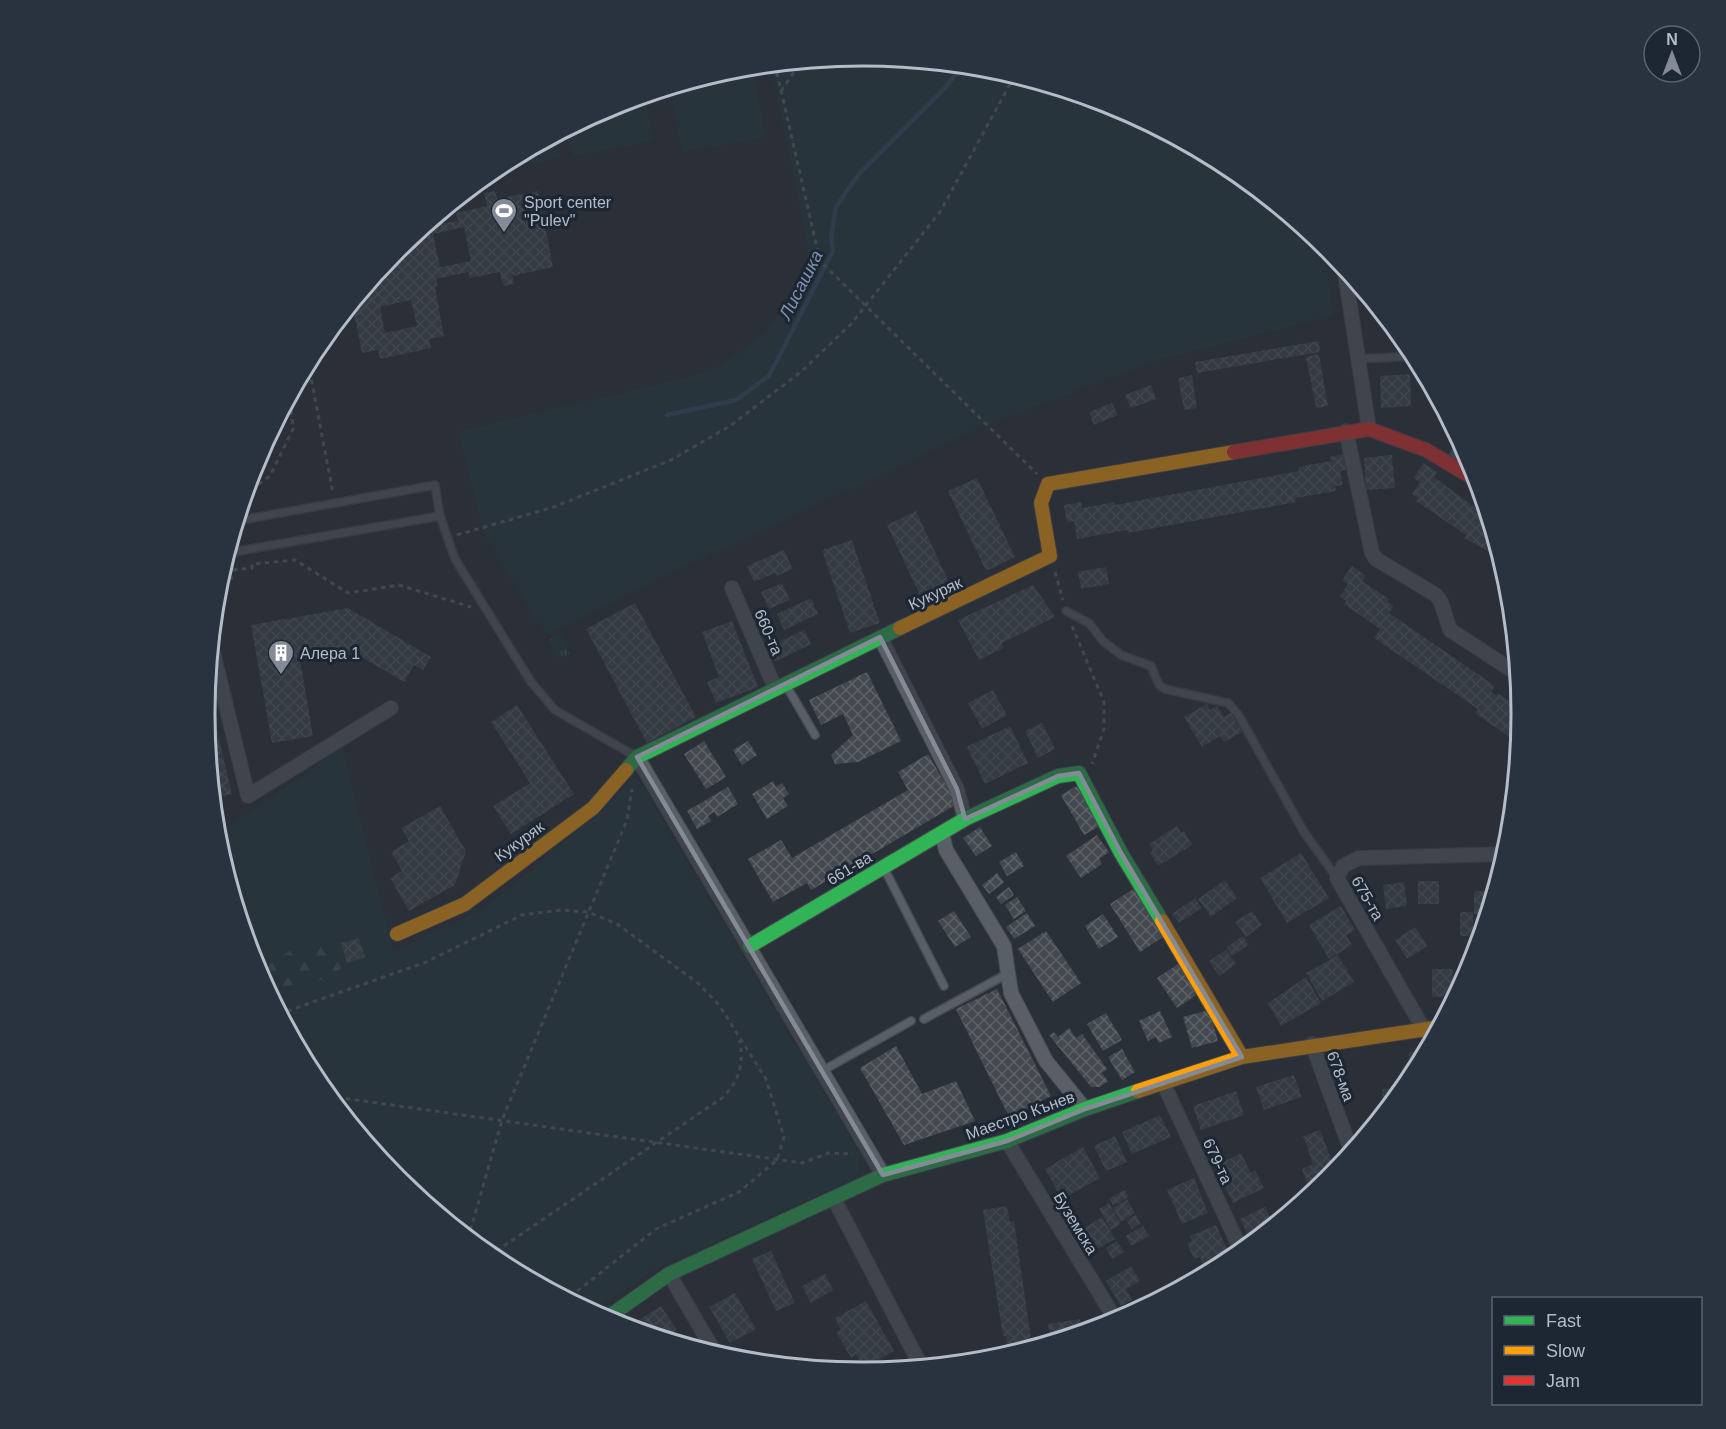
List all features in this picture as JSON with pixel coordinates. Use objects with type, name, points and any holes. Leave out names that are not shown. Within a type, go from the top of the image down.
[{"type":"street","points":[[1346,282],[1369,429]]},
{"type":"street","points":[[1050,556],[1041,503],[1048,484],[1346,431],[1369,429],[1402,437],[1464,472]]},
{"type":"street","points":[[1346,431],[1372,553],[1376,559],[1436,595],[1453,633],[1510,669]]},
{"type":"street","name":"Кукуряк","points":[[397,934],[465,904],[593,808],[637,757],[1050,556]]},
{"type":"street","name":"660-та","points":[[732,588],[780,686]]},
{"type":"street","points":[[880,637],[957,789],[965,819]]},
{"type":"street","points":[[217,667],[248,796],[391,708]]},
{"type":"street","points":[[637,757],[883,1175]]},
{"type":"street","name":"661-ва","points":[[750,946],[965,819],[1058,776],[1079,773],[1086,783]]},
{"type":"street","points":[[1086,783],[1121,853],[1242,1057]]},
{"type":"street","points":[[942,833],[946,850],[1005,946],[1011,993],[1046,1061],[1085,1109]]},
{"type":"street","name":"675-та","points":[[1424,1028],[1337,878],[1343,866],[1359,858],[1496,854]]},
{"type":"street","name":"Маестро Кънев","points":[[613,1313],[669,1274],[883,1175],[1007,1141],[1085,1109],[1164,1085],[1242,1057],[1312,1044],[1431,1028]]},
{"type":"street","name":"678-ма","points":[[1312,1044],[1349,1144]]},
{"type":"street","name":"679-та","points":[[1164,1085],[1238,1243]]},
{"type":"street","name":"Буземска","points":[[1007,1141],[1112,1314]]},
{"type":"street","points":[[834,1199],[918,1360]]},
{"type":"street","points":[[669,1274],[710,1345]]},
{"type":"lane","points":[[1358,359],[1404,357]]},
{"type":"lane","points":[[1450,462],[1456,452]]},
{"type":"lane","points":[[245,520],[435,485],[440,516],[455,559],[531,682],[555,710],[637,757]]},
{"type":"lane","points":[[236,551],[440,516]]},
{"type":"lane","points":[[1066,611],[1089,623],[1103,641],[1121,655],[1151,666],[1159,685],[1166,689],[1228,703],[1238,714],[1304,832],[1337,878]]},
{"type":"lane","points":[[780,686],[815,735]]},
{"type":"lane","points":[[884,867],[944,986]]},
{"type":"lane","points":[[924,1019],[1009,974]]},
{"type":"lane","points":[[822,1071],[911,1021]]},
{"type":"path","points":[[781,91],[796,70]]},
{"type":"path","points":[[777,72],[820,261],[1048,484]]},
{"type":"path","points":[[447,537],[554,507],[671,460],[730,426],[802,371],[851,324],[940,212],[1011,83]]},
{"type":"path","points":[[311,375],[335,503]]},
{"type":"path","points":[[257,486],[270,476],[293,429],[291,409]]},
{"type":"path","points":[[1050,556],[1066,611],[1104,702],[1104,729],[1086,783]]},
{"type":"path","points":[[233,570],[252,568],[252,564],[295,560],[348,593],[399,585],[486,611]]},
{"type":"path","points":[[470,1231],[502,1120],[627,820],[637,757]]},
{"type":"path","points":[[286,1011],[426,962],[522,915],[561,910],[588,912],[617,924],[698,982],[719,1005],[766,1079],[784,1137],[777,1160],[739,1192],[656,1229],[572,1294]]},
{"type":"path","points":[[498,1250],[657,1143],[728,1092],[738,1077],[742,1060],[736,1033]]},
{"type":"path","points":[[341,1098],[802,1163],[829,1153],[851,1153],[859,1159]]},
{"type":"highlighted area","points":[[880,637],[957,789],[965,819],[1058,776],[1079,773],[1121,853],[1242,1057],[1085,1109],[1007,1141],[883,1175],[637,757]]},
{"type":"green space","points":[[863,66],[905,67],[948,72],[990,78],[1071,100],[1150,133],[1223,175],[1291,227],[1325,260],[1333,315],[1155,361],[986,425],[645,585],[545,635],[483,531],[458,432],[701,374],[721,365],[755,341],[782,311],[802,274],[809,253],[773,73],[821,67]]},
{"type":"green space","points":[[755,75],[765,137],[682,152],[671,95]]},
{"type":"green space","points":[[646,104],[653,141],[573,156],[569,137]]},
{"type":"green space","points":[[558,143],[561,158],[518,166]]},
{"type":"green space","points":[[560,634],[570,654],[560,659],[549,640]]},
{"type":"green space","points":[[342,748],[394,952],[482,910],[603,810],[636,776],[860,1154],[855,1178],[663,1265],[599,1306],[539,1276],[503,1254],[435,1202],[375,1142],[324,1075],[301,1039],[264,963],[237,882],[225,829]]},
{"type":"green space","points":[[328,940],[337,944],[343,965],[332,976],[325,979],[287,986],[277,991],[265,965],[306,942]]},
{"type":"building","points":[[495,191],[497,199],[538,191],[553,267],[512,276],[514,284],[503,286],[500,272],[470,278],[468,272],[436,279],[438,287],[435,287],[444,336],[429,339],[431,348],[380,359],[378,350],[362,353],[354,314],[375,287],[439,224],[458,221],[456,213],[487,206],[484,193]],"holes":[[[464,227],[471,261],[440,267],[433,234]],[[411,300],[417,326],[385,333],[380,307]]]},
{"type":"building","points":[[1319,341],[1320,352],[1197,373],[1195,362]]},
{"type":"building","points":[[1319,354],[1328,406],[1316,408],[1306,357]]},
{"type":"building","points":[[1410,374],[1411,406],[1381,408],[1380,376]]},
{"type":"building","points":[[1192,375],[1197,408],[1184,410],[1178,378]]},
{"type":"building","points":[[1151,385],[1156,399],[1131,408],[1125,395]]},
{"type":"building","points":[[1112,403],[1118,415],[1094,425],[1089,412]]},
{"type":"building","points":[[1343,454],[1346,470],[1340,471],[1343,485],[1335,486],[1336,491],[1295,498],[1296,502],[1128,533],[1127,530],[1077,539],[1074,521],[1067,522],[1064,505],[1081,502],[1082,508],[1114,502],[1115,505],[1299,471],[1298,467],[1331,461],[1330,457]]},
{"type":"building","points":[[1392,455],[1395,488],[1366,490],[1364,458]]},
{"type":"building","points":[[1423,463],[1437,472],[1434,477],[1478,510],[1490,552],[1464,538],[1466,535],[1416,501],[1418,498],[1412,494],[1420,482],[1414,478]]},
{"type":"building","points":[[977,478],[1015,557],[986,571],[948,491]]},
{"type":"building","points":[[916,511],[953,591],[924,604],[887,525]]},
{"type":"building","points":[[852,540],[880,623],[850,633],[822,550]]},
{"type":"building","points":[[784,550],[793,569],[777,576],[775,573],[754,582],[747,566]]},
{"type":"building","points":[[1352,566],[1366,576],[1362,581],[1389,599],[1387,602],[1394,606],[1389,613],[1495,686],[1491,692],[1497,696],[1499,694],[1511,702],[1511,738],[1475,713],[1478,709],[1374,638],[1380,629],[1344,604],[1346,601],[1340,596],[1348,584],[1342,580]]},
{"type":"building","points":[[1106,567],[1109,584],[1081,589],[1078,572]]},
{"type":"building","points":[[782,583],[790,600],[769,609],[761,592]]},
{"type":"building","points":[[1033,585],[1055,617],[1002,643],[1003,648],[979,660],[958,620]]},
{"type":"building","points":[[811,598],[818,614],[784,630],[777,614]]},
{"type":"building","points":[[635,603],[696,717],[647,743],[586,629]]},
{"type":"building","name":"Алера 1","points":[[348,608],[431,657],[423,670],[414,665],[404,682],[351,651],[300,660],[313,736],[272,743],[251,625]]},
{"type":"building","points":[[732,621],[758,687],[716,703],[707,682],[719,677],[702,632]]},
{"type":"building","points":[[804,630],[811,644],[775,662],[768,647]]},
{"type":"building","points":[[867,672],[901,741],[858,762],[835,764],[831,755],[853,735],[843,714],[821,725],[809,700]]},
{"type":"building","points":[[993,690],[1007,715],[982,729],[968,703]]},
{"type":"building","points":[[1207,704],[1210,710],[1217,706],[1224,717],[1231,713],[1242,732],[1224,742],[1220,736],[1202,747],[1184,717]]},
{"type":"building","points":[[517,705],[574,794],[511,834],[493,806],[530,783],[491,722]]},
{"type":"building","points":[[215,723],[232,794],[220,796]]},
{"type":"building","points":[[1042,723],[1055,749],[1038,758],[1025,731]]},
{"type":"building","points":[[1010,726],[1028,763],[985,784],[967,747]]},
{"type":"building","points":[[704,741],[726,777],[706,789],[684,754]]},
{"type":"building","points":[[748,741],[757,755],[742,765],[733,750]]},
{"type":"building","points":[[928,754],[957,804],[811,890],[807,883],[773,902],[748,859],[781,840],[792,858],[908,790],[898,772]]},
{"type":"building","points":[[773,781],[776,787],[782,783],[789,794],[783,798],[788,806],[767,819],[752,794]]},
{"type":"building","points":[[1077,786],[1100,826],[1084,835],[1061,795]]},
{"type":"building","points":[[728,787],[738,804],[717,817],[714,812],[708,816],[711,821],[697,829],[687,811]]},
{"type":"building","points":[[440,806],[466,851],[455,885],[409,911],[390,878],[402,871],[391,852],[409,841],[401,828]]},
{"type":"building","points":[[1177,826],[1181,833],[1184,831],[1192,845],[1158,866],[1150,853],[1153,850],[1149,844]]},
{"type":"building","points":[[980,827],[992,846],[976,856],[963,838]]},
{"type":"building","points":[[1097,835],[1109,852],[1099,859],[1102,864],[1081,878],[1066,856]]},
{"type":"building","points":[[1016,852],[1024,866],[1007,876],[999,862]]},
{"type":"building","points":[[1301,853],[1329,898],[1287,923],[1260,878]]},
{"type":"building","points":[[997,873],[1004,882],[989,894],[982,885]]},
{"type":"building","points":[[1225,880],[1237,898],[1211,917],[1198,899]]},
{"type":"building","points":[[1418,881],[1439,881],[1439,904],[1418,904]]},
{"type":"building","points":[[1404,882],[1407,906],[1386,909],[1383,885]]},
{"type":"building","points":[[1009,887],[1014,895],[1001,904],[996,897]]},
{"type":"building","points":[[1135,888],[1166,935],[1140,952],[1110,904]]},
{"type":"building","points":[[1474,891],[1486,891],[1480,914],[1474,914]]},
{"type":"building","points":[[1017,897],[1026,911],[1014,919],[1005,905]]},
{"type":"building","points":[[1195,898],[1202,908],[1179,923],[1172,914]]},
{"type":"building","points":[[1341,906],[1355,930],[1346,935],[1352,945],[1329,959],[1309,925]]},
{"type":"building","points":[[954,911],[971,937],[955,947],[938,921]]},
{"type":"building","points":[[1252,911],[1262,925],[1246,937],[1235,922]]},
{"type":"building","points":[[1460,912],[1473,912],[1472,936],[1460,936]]},
{"type":"building","points":[[1027,913],[1035,926],[1014,939],[1006,927]]},
{"type":"building","points":[[1103,914],[1118,937],[1099,949],[1085,926]]},
{"type":"building","points":[[1415,927],[1428,946],[1407,959],[1395,940]]},
{"type":"building","points":[[1046,931],[1081,983],[1053,1002],[1018,949]]},
{"type":"building","points":[[1243,936],[1249,945],[1232,956],[1226,947]]},
{"type":"building","points":[[359,938],[365,957],[347,963],[341,943]]},
{"type":"building","points":[[1226,950],[1236,964],[1219,976],[1209,961]]},
{"type":"building","points":[[1338,955],[1354,982],[1322,1001],[1306,973]]},
{"type":"building","points":[[1181,962],[1201,992],[1177,1008],[1157,978]]},
{"type":"building","points":[[1432,969],[1453,969],[1453,983],[1447,996],[1432,997]]},
{"type":"building","points":[[1306,977],[1321,1003],[1281,1026],[1268,1003]]},
{"type":"building","points":[[997,989],[1051,1096],[1009,1117],[956,1009]]},
{"type":"building","points":[[1209,1010],[1218,1041],[1192,1048],[1183,1017]]},
{"type":"building","points":[[1160,1011],[1172,1037],[1159,1043],[1156,1037],[1148,1041],[1139,1021]]},
{"type":"building","points":[[1106,1013],[1122,1040],[1103,1051],[1087,1024]]},
{"type":"building","points":[[1069,1028],[1076,1038],[1082,1034],[1107,1069],[1102,1073],[1108,1081],[1100,1087],[1091,1087],[1049,1035],[1054,1032],[1058,1037]]},
{"type":"building","points":[[896,1046],[922,1094],[956,1081],[975,1121],[904,1145],[860,1068]]},
{"type":"building","points":[[1122,1049],[1135,1072],[1122,1080],[1108,1057]]},
{"type":"building","points":[[1409,1052],[1417,1052],[1409,1064]]},
{"type":"building","points":[[1294,1075],[1302,1097],[1264,1110],[1256,1087]]},
{"type":"building","points":[[1382,1089],[1392,1089],[1382,1102]]},
{"type":"building","points":[[1236,1091],[1244,1115],[1201,1130],[1193,1106]]},
{"type":"building","points":[[1160,1115],[1171,1137],[1132,1154],[1122,1132]]},
{"type":"building","points":[[1320,1130],[1332,1162],[1308,1186],[1302,1169],[1313,1164],[1303,1136]]},
{"type":"building","points":[[1115,1136],[1127,1162],[1106,1171],[1094,1146]]},
{"type":"building","points":[[1083,1147],[1100,1178],[1062,1199],[1045,1169]]},
{"type":"building","points":[[1241,1153],[1251,1173],[1255,1170],[1264,1188],[1233,1203],[1215,1166]]},
{"type":"building","points":[[1194,1178],[1208,1213],[1182,1224],[1167,1190]]},
{"type":"building","points":[[1124,1190],[1129,1197],[1113,1206],[1109,1199]]},
{"type":"building","points":[[1127,1199],[1135,1213],[1121,1222],[1113,1208]]},
{"type":"building","points":[[1109,1203],[1121,1224],[1111,1230],[1099,1209]]},
{"type":"building","points":[[1007,1206],[1010,1222],[1014,1221],[1031,1341],[1008,1347],[1006,1336],[1003,1336],[983,1210]]},
{"type":"building","points":[[1265,1207],[1271,1219],[1248,1236],[1240,1219]]},
{"type":"building","points":[[1136,1215],[1141,1223],[1132,1229],[1126,1220]]},
{"type":"building","points":[[1102,1217],[1115,1239],[1090,1253],[1078,1232]]},
{"type":"building","points":[[1216,1225],[1228,1251],[1204,1266],[1200,1257],[1194,1259],[1187,1243],[1192,1240],[1190,1236]]},
{"type":"building","points":[[1143,1226],[1149,1236],[1131,1246],[1126,1236]]},
{"type":"building","points":[[1117,1241],[1124,1252],[1112,1259],[1106,1248]]},
{"type":"building","points":[[771,1251],[795,1303],[776,1311],[752,1259]]},
{"type":"building","points":[[1131,1266],[1140,1281],[1126,1289],[1132,1300],[1121,1306],[1106,1281]]},
{"type":"building","points":[[825,1274],[833,1290],[811,1303],[802,1286]]},
{"type":"building","points":[[735,1293],[756,1329],[730,1343],[709,1307]]},
{"type":"building","points":[[866,1301],[894,1351],[873,1363],[861,1363],[856,1355],[851,1358],[836,1332],[841,1330],[835,1318]]},
{"type":"building","points":[[661,1306],[677,1330],[671,1334],[636,1322]]},
{"type":"building","points":[[1080,1319],[1081,1325],[1050,1335],[1048,1324]]},
{"type":"waterway","name":"Лисашка","points":[[667,415],[736,400],[769,376],[833,251],[831,238],[836,207],[858,175],[946,87],[956,73]]},
{"type":"traffic: fast","points":[[626,770],[637,757],[900,628]]},
{"type":"traffic: fast","points":[[750,946],[965,819],[1058,776],[1079,773],[1121,853],[1162,921]]},
{"type":"traffic: fast","points":[[613,1313],[669,1274],[883,1175],[1007,1141],[1085,1109],[1138,1091]]},
{"type":"traffic: slow","points":[[900,628],[1050,556],[1041,503],[1048,484],[1234,452]]},
{"type":"traffic: slow","points":[[397,934],[465,904],[593,808],[626,770]]},
{"type":"traffic: slow","points":[[1162,921],[1242,1057]]},
{"type":"traffic: slow","points":[[1138,1091],[1242,1057],[1431,1028]]},
{"type":"traffic: jam","points":[[1234,452],[1369,429],[1426,450],[1465,473]]},
{"type":"place","name":"Sport center \"Pulev\"","points":[[504,234]]},
{"type":"place","name":"Алера 1","points":[[281,676]]}]
